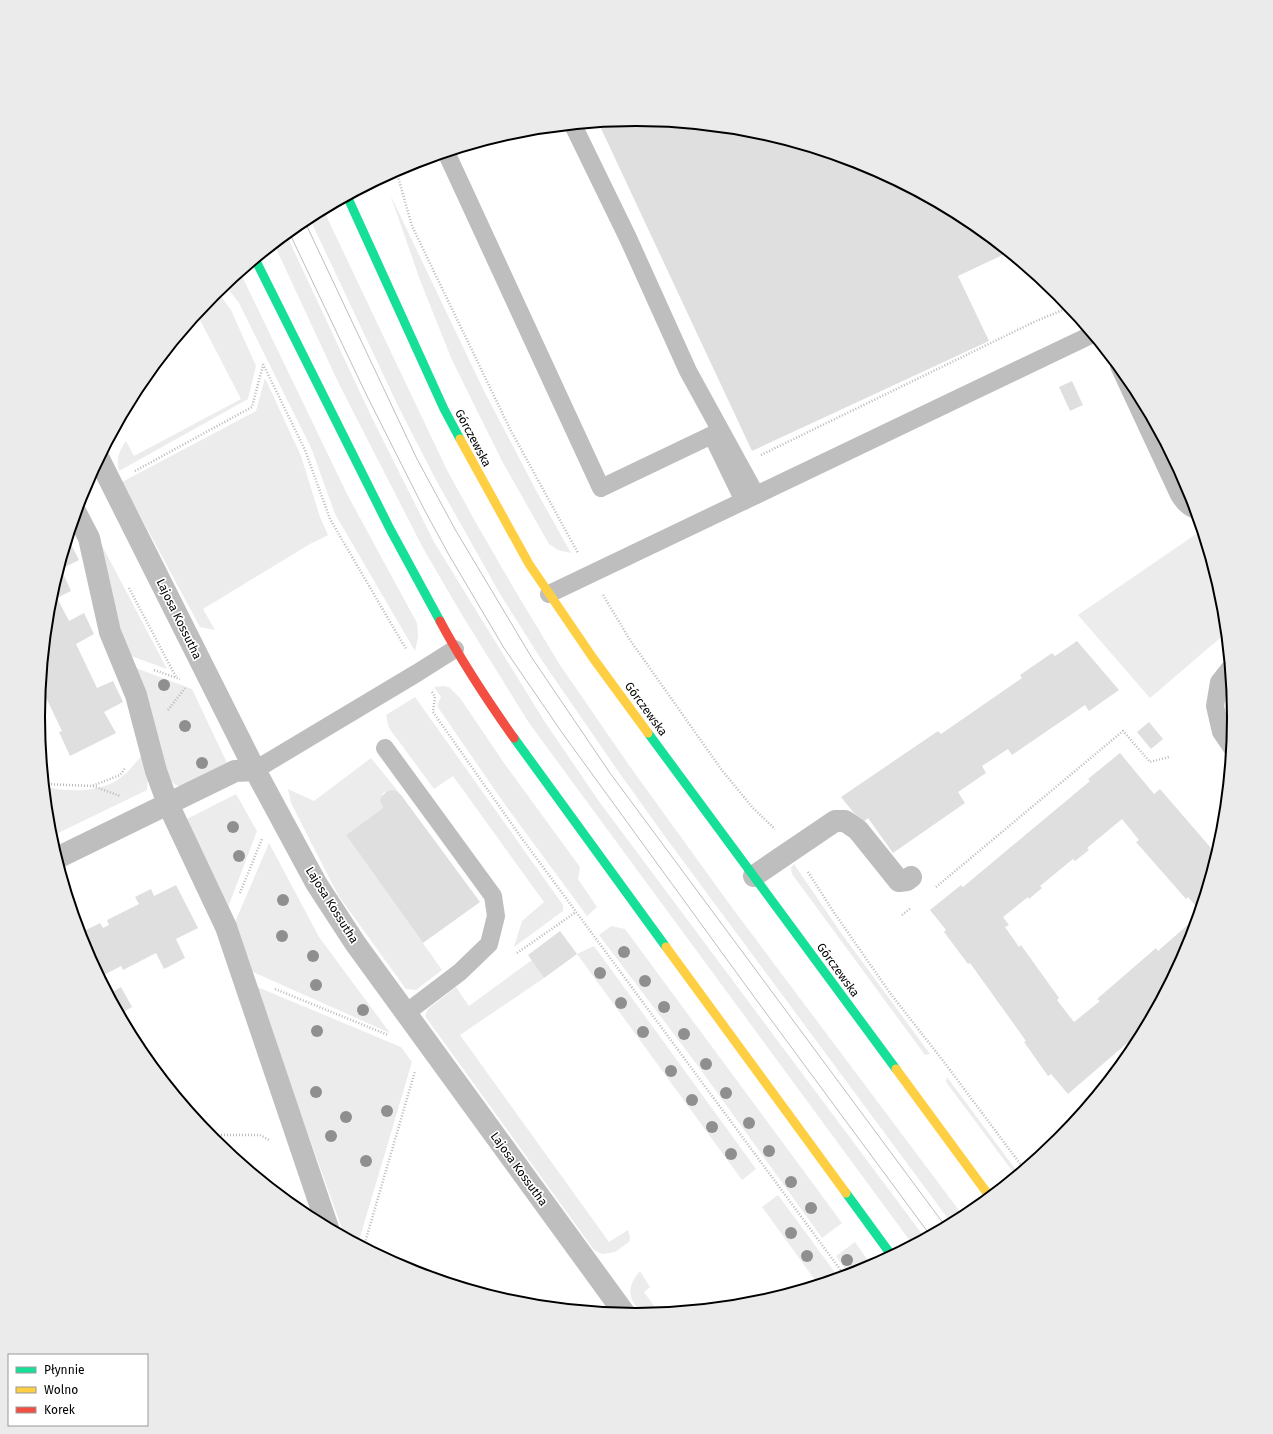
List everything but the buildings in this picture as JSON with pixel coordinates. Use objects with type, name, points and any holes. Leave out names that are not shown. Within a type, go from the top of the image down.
[{"type":"main road","name":"Górczewska","points":[[349,200],[447,415],[529,564],[593,658],[987,1193]]},
{"type":"main road","points":[[257,263],[390,529],[455,649],[489,703],[558,802],[889,1252]]},
{"type":"street","name":"Lajosa Kossutha","points":[[102,465],[255,770],[316,883],[355,943],[620,1308]]},
{"type":"street","points":[[79,519],[89,538],[110,632],[136,695],[156,771],[168,804],[226,927],[325,1219]]},
{"type":"street","points":[[62,856],[235,771],[255,770]]},
{"type":"street","points":[[754,876],[835,821],[845,821],[858,830],[899,881],[907,880],[911,877]]},
{"type":"lane","points":[[575,129],[631,244],[688,371],[750,498]]},
{"type":"lane","points":[[448,156],[601,488],[712,435],[750,498]]},
{"type":"lane","points":[[549,594],[1089,336]]},
{"type":"lane","points":[[1133,395],[1179,495],[1185,504],[1189,506]]},
{"type":"lane","points":[[255,770],[455,649]]},
{"type":"lane","points":[[1226,673],[1219,682],[1215,706],[1221,732],[1227,741]]},
{"type":"lane","points":[[384,748],[493,896],[496,916],[489,944],[460,972],[406,1013]]},
{"type":"path","points":[[398,176],[412,226],[510,430],[591,575],[630,640],[721,769],[753,808],[780,834],[792,850],[832,911],[890,993],[1022,1166]]},
{"type":"path","points":[[760,455],[1036,321],[1065,309]]},
{"type":"path","points":[[132,472],[252,407],[263,364],[305,450],[330,519],[403,644],[414,658],[419,672],[435,698],[433,712],[523,840],[841,1272]]},
{"type":"path","points":[[932,890],[1123,731],[1150,762],[1169,757]]},
{"type":"path","points":[[226,927],[263,835]]},
{"type":"path","points":[[902,915],[914,905]]},
{"type":"path","points":[[517,953],[576,912]]},
{"type":"path","points":[[242,976],[394,1037]]},
{"type":"path","points":[[365,1242],[368,1226],[391,1157],[415,1070]]},
{"type":"path","points":[[218,1135],[260,1135],[303,1154]]},
{"type":"shaded area","points":[[390,194],[484,391],[571,553],[558,550],[549,544],[502,461],[452,360],[420,280]]},
{"type":"shaded area","points":[[326,214],[447,470],[513,587],[560,665],[631,768],[733,909],[960,1212],[948,1219],[618,771],[541,659],[500,594],[436,480],[399,408],[312,223]]},
{"type":"shaded area","points":[[288,239],[373,420],[434,542],[543,719],[598,800],[922,1234],[910,1241],[529,723],[462,615],[423,548],[338,382],[276,248]]},
{"type":"shaded area","points":[[242,276],[347,494],[417,623],[418,637],[415,651],[335,514],[312,450],[239,303],[228,289]]},
{"type":"shaded area","points":[[221,296],[231,310],[256,366],[248,399],[119,471],[119,455],[126,441],[134,456],[241,399],[200,319]]},
{"type":"shaded area","points":[[265,378],[301,456],[320,517],[328,535],[310,544],[203,609],[215,630],[200,627],[122,482],[256,411]]},
{"type":"shaded area","points":[[1199,532],[1217,602],[1222,636],[1150,698],[1078,615]]},
{"type":"shaded area","points":[[98,538],[167,669],[131,656],[117,630]]},
{"type":"shaded area","points":[[133,667],[192,689],[227,763],[219,774],[181,787],[174,784],[167,776]]},
{"type":"shaded area","points":[[434,687],[449,687],[460,698],[504,763],[580,867],[578,879],[597,907],[587,916],[506,806],[437,706],[441,697]]},
{"type":"shaded area","points":[[415,697],[563,905],[563,911],[514,947],[522,921],[544,902],[453,776],[434,789],[389,728],[386,715]]},
{"type":"shaded area","points":[[143,754],[148,777],[147,790],[56,834],[49,788],[64,790],[94,789],[112,783],[123,776]]},
{"type":"shaded area","points":[[371,758],[401,795],[392,791],[383,793],[380,801],[383,808],[346,835],[442,970],[416,990],[406,989],[338,895],[291,803],[288,789],[314,801]]},
{"type":"shaded area","points":[[236,794],[257,831],[227,910],[187,819]]},
{"type":"shaded area","points":[[269,843],[319,937],[390,1033],[253,972],[235,922]]},
{"type":"shaded area","points":[[794,864],[839,930],[930,1054],[925,1055],[792,874],[791,868]]},
{"type":"shaded area","points":[[611,926],[625,929],[842,1223],[822,1238],[698,1066],[599,935]]},
{"type":"shaded area","points":[[594,946],[756,1169],[742,1180],[577,954]]},
{"type":"shaded area","points":[[532,960],[544,978],[460,1035],[609,1242],[628,1230],[630,1237],[629,1242],[615,1252],[602,1254],[594,1250],[425,1016],[428,1009],[456,987],[469,1006]]},
{"type":"shaded area","points":[[255,986],[401,1047],[412,1062],[359,1239],[342,1230]]},
{"type":"shaded area","points":[[947,1077],[1016,1170],[1014,1173],[946,1082]]},
{"type":"shaded area","points":[[778,1195],[836,1274],[815,1280],[762,1207]]},
{"type":"shaded area","points":[[855,1242],[868,1261],[845,1270],[836,1256]]},
{"type":"shaded area","points":[[640,1271],[650,1287],[644,1292],[655,1308],[637,1308],[634,1303],[630,1293],[635,1277]]},
{"type":"tram line","points":[[307,226],[417,459],[456,531],[532,658],[610,773],[943,1223]]},
{"type":"tram line","points":[[291,237],[366,394],[425,511],[504,648],[563,734],[927,1232]]},
{"type":"traffic: fast","points":[[349,201],[444,409],[460,439]]},
{"type":"traffic: fast","points":[[257,263],[390,529],[440,621]]},
{"type":"traffic: fast","points":[[648,733],[896,1069]]},
{"type":"traffic: fast","points":[[514,738],[666,947]]},
{"type":"traffic: fast","points":[[846,1193],[889,1252]]},
{"type":"traffic: slow","points":[[460,439],[529,564],[593,658],[648,733]]},
{"type":"traffic: slow","points":[[666,947],[846,1193]]},
{"type":"traffic: slow","points":[[896,1069],[987,1193]]},
{"type":"traffic: jam","points":[[440,621],[475,681],[514,738]]}]
